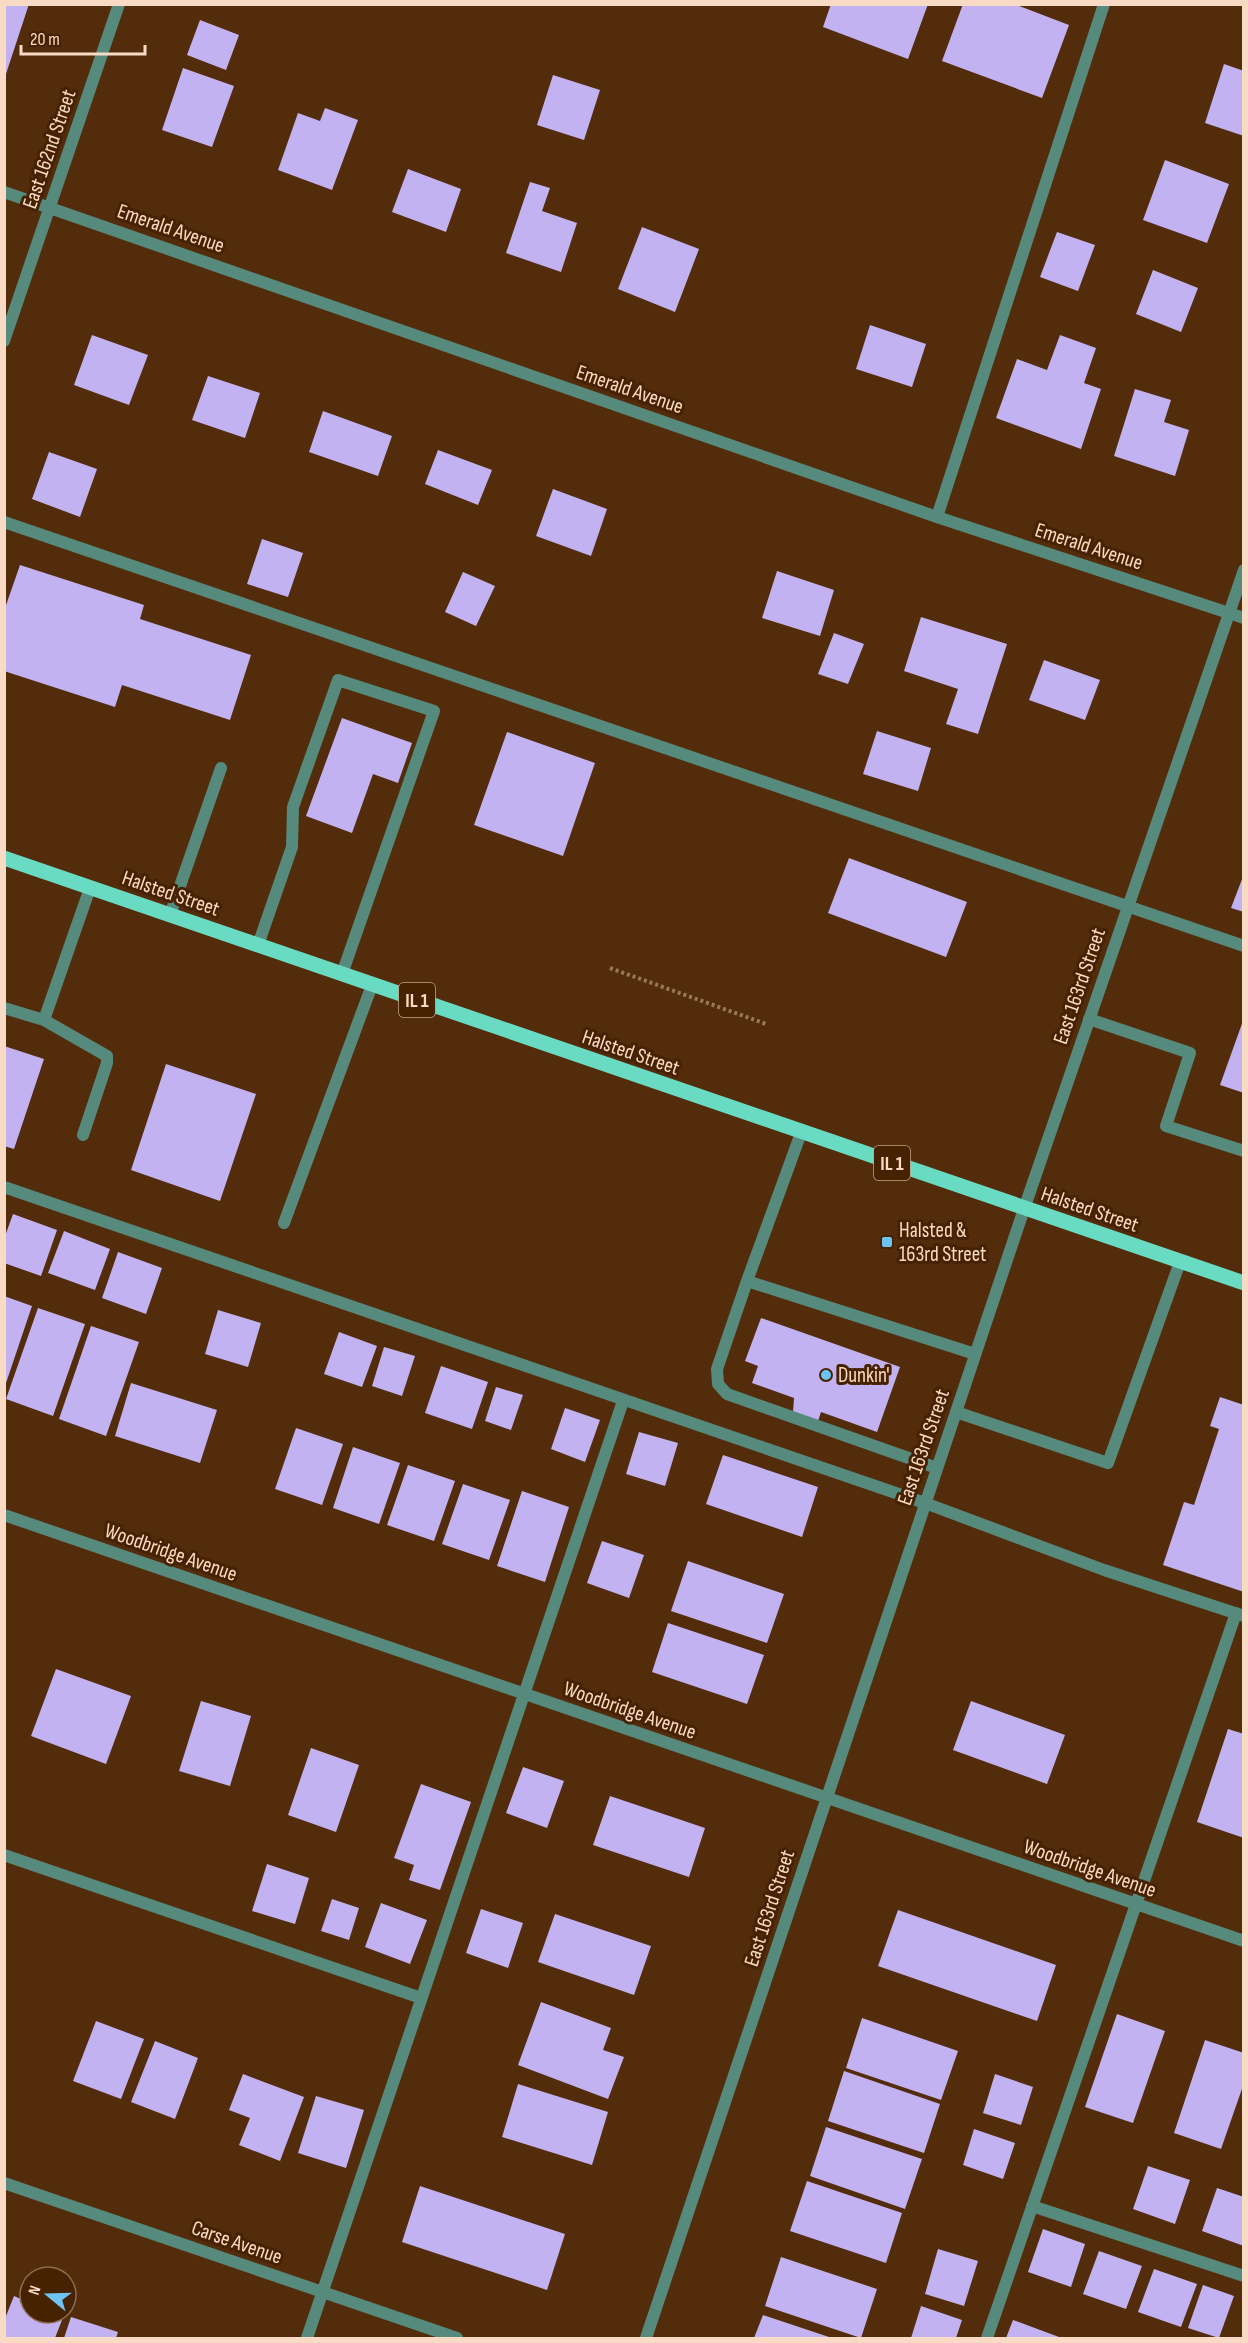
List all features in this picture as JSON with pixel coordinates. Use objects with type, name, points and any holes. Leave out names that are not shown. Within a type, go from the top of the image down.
[{"type":"main road","name":"Halsted Street","points":[[4,858],[1244,1283]]},
{"type":"street","name":"East 162nd Street","points":[[4,340],[120,4]]},
{"type":"street","points":[[937,517],[1104,4]]},
{"type":"street","name":"Emerald Avenue","points":[[4,192],[937,517],[1244,618]]},
{"type":"street","points":[[4,522],[1127,908],[1244,946]]},
{"type":"street","name":"East 163rd Street","points":[[646,2338],[1023,1209],[1244,570]]},
{"type":"street","points":[[258,945],[292,847],[293,807],[338,680],[434,711],[342,974]]},
{"type":"street","points":[[170,915],[221,768]]},
{"type":"street","points":[[44,1020],[90,888]]},
{"type":"street","points":[[284,1223],[372,985]]},
{"type":"street","points":[[4,1008],[44,1020],[107,1056],[107,1063],[83,1135]]},
{"type":"street","points":[[1089,1018],[1190,1053],[1166,1126],[1244,1151]]},
{"type":"street","points":[[801,1133],[717,1369],[718,1384],[727,1394],[937,1468]]},
{"type":"street","points":[[4,1187],[925,1503],[1104,1570],[1240,1614],[1136,1904],[987,2338]]},
{"type":"street","points":[[956,1412],[1108,1463],[1180,1262]]},
{"type":"street","points":[[747,1281],[975,1354]]},
{"type":"street","points":[[307,2338],[623,1401]]},
{"type":"street","name":"Woodbridge Avenue","points":[[4,1515],[1244,1941]]},
{"type":"street","points":[[4,1855],[421,1998]]},
{"type":"street","name":"Carse Avenue","points":[[4,2183],[457,2338]]},
{"type":"street","points":[[1032,2206],[1244,2276]]},
{"type":"path","points":[[610,968],[766,1024]]},
{"type":"building","points":[[4,4],[29,4],[5,77],[4,77]]},
{"type":"building","points":[[831,4],[928,4],[908,59],[823,27]]},
{"type":"building","points":[[963,4],[1014,4],[1069,25],[1042,98],[942,61]]},
{"type":"building","points":[[200,20],[239,35],[226,70],[187,55]]},
{"type":"building","points":[[1224,64],[1244,71],[1244,136],[1205,123]]},
{"type":"building","points":[[183,68],[234,86],[212,147],[162,130]]},
{"type":"building","points":[[553,75],[600,90],[584,140],[537,125]]},
{"type":"building","points":[[325,108],[358,120],[332,190],[278,170],[298,113],[320,121]]},
{"type":"building","points":[[1165,160],[1229,184],[1207,243],[1143,220]]},
{"type":"building","points":[[408,169],[461,189],[446,232],[392,212]]},
{"type":"building","points":[[530,182],[550,188],[542,211],[577,223],[561,272],[506,253]]},
{"type":"building","points":[[642,227],[699,249],[675,312],[618,289]]},
{"type":"building","points":[[1057,232],[1095,245],[1078,291],[1040,277]]},
{"type":"building","points":[[1153,270],[1198,288],[1181,332],[1136,314]]},
{"type":"building","points":[[870,325],[926,344],[912,387],[856,369]]},
{"type":"building","points":[[92,335],[148,355],[129,405],[74,385]]},
{"type":"building","points":[[1060,335],[1096,348],[1084,383],[1101,389],[1081,449],[996,418],[1017,359],[1047,370]]},
{"type":"building","points":[[208,376],[260,393],[245,438],[192,420]]},
{"type":"building","points":[[1135,389],[1171,400],[1164,422],[1189,430],[1175,476],[1114,456]]},
{"type":"building","points":[[323,411],[392,436],[378,476],[309,452]]},
{"type":"building","points":[[438,450],[492,470],[478,505],[425,484]]},
{"type":"building","points":[[49,452],[97,469],[80,517],[32,499]]},
{"type":"building","points":[[553,489],[607,509],[591,556],[536,536]]},
{"type":"building","points":[[262,539],[303,553],[288,597],[247,584]]},
{"type":"building","points":[[20,565],[144,605],[140,619],[251,655],[230,720],[122,685],[115,707],[4,671],[4,611]]},
{"type":"building","points":[[777,571],[834,590],[820,636],[762,618]]},
{"type":"building","points":[[463,572],[495,586],[476,626],[445,612]]},
{"type":"building","points":[[921,617],[1007,644],[978,734],[946,724],[958,689],[904,671]]},
{"type":"building","points":[[834,633],[864,644],[848,684],[818,674]]},
{"type":"building","points":[[1044,660],[1100,680],[1085,720],[1029,700]]},
{"type":"building","points":[[342,718],[412,743],[398,783],[373,774],[352,833],[306,816]]},
{"type":"building","points":[[877,731],[931,748],[918,791],[863,774]]},
{"type":"building","points":[[507,732],[595,763],[563,856],[474,825]]},
{"type":"building","points":[[849,858],[967,902],[946,957],[828,913]]},
{"type":"building","points":[[1244,874],[1244,912],[1231,908]]},
{"type":"building","points":[[1244,1018],[1244,1093],[1220,1085]]},
{"type":"building","points":[[4,1046],[44,1059],[14,1149],[4,1146]]},
{"type":"building","points":[[166,1064],[256,1094],[220,1201],[131,1170]]},
{"type":"building","points":[[13,1214],[57,1230],[41,1276],[4,1263],[4,1239]]},
{"type":"building","points":[[64,1231],[110,1249],[95,1290],[48,1273]]},
{"type":"building","points":[[118,1252],[162,1268],[146,1314],[102,1298]]},
{"type":"building","points":[[4,1296],[32,1306],[5,1386],[4,1386]]},
{"type":"building","points":[[38,1308],[85,1324],[53,1416],[6,1399]]},
{"type":"building","points":[[218,1310],[261,1323],[248,1367],[205,1354]]},
{"type":"building","name":"Dunkin'","points":[[761,1318],[900,1367],[877,1432],[821,1412],[818,1421],[793,1412],[794,1398],[752,1383],[758,1366],[745,1361]]},
{"type":"building","points":[[91,1326],[139,1342],[106,1436],[59,1419]]},
{"type":"building","points":[[339,1332],[377,1346],[362,1387],[324,1374]]},
{"type":"building","points":[[384,1347],[415,1356],[402,1396],[372,1386]]},
{"type":"building","points":[[441,1366],[488,1382],[472,1429],[425,1413]]},
{"type":"building","points":[[131,1383],[217,1410],[200,1463],[115,1436]]},
{"type":"building","points":[[496,1387],[523,1395],[511,1430],[485,1421]]},
{"type":"building","points":[[1220,1397],[1244,1405],[1244,1592],[1163,1565],[1184,1502],[1194,1505],[1219,1429],[1210,1426]]},
{"type":"building","points":[[565,1408],[600,1420],[585,1462],[551,1449]]},
{"type":"building","points":[[296,1428],[343,1444],[322,1505],[275,1489]]},
{"type":"building","points":[[639,1432],[678,1443],[665,1486],[626,1474]]},
{"type":"building","points":[[353,1447],[400,1463],[379,1524],[333,1508]]},
{"type":"building","points":[[723,1455],[818,1487],[802,1537],[706,1504]]},
{"type":"building","points":[[408,1465],[455,1481],[434,1541],[387,1525]]},
{"type":"building","points":[[463,1484],[510,1500],[489,1560],[442,1544]]},
{"type":"building","points":[[522,1491],[569,1507],[545,1582],[497,1566]]},
{"type":"building","points":[[602,1541],[644,1555],[629,1598],[587,1583]]},
{"type":"building","points":[[688,1561],[784,1594],[767,1643],[671,1611]]},
{"type":"building","points":[[668,1623],[764,1655],[747,1704],[652,1672]]},
{"type":"building","points":[[56,1669],[131,1696],[106,1764],[31,1736]]},
{"type":"building","points":[[201,1701],[251,1716],[230,1786],[179,1771]]},
{"type":"building","points":[[971,1701],[1065,1735],[1047,1784],[953,1750]]},
{"type":"building","points":[[1228,1729],[1244,1734],[1244,1838],[1197,1822]]},
{"type":"building","points":[[311,1748],[359,1765],[336,1832],[288,1815]]},
{"type":"building","points":[[523,1767],[564,1781],[547,1828],[506,1813]]},
{"type":"building","points":[[421,1784],[471,1802],[440,1890],[409,1880],[414,1865],[394,1858]]},
{"type":"building","points":[[610,1796],[705,1828],[689,1877],[593,1845]]},
{"type":"building","points":[[267,1864],[309,1878],[295,1924],[252,1911]]},
{"type":"building","points":[[332,1899],[359,1908],[349,1940],[321,1931]]},
{"type":"building","points":[[381,1903],[427,1920],[410,1964],[365,1947]]},
{"type":"building","points":[[481,1909],[523,1923],[508,1968],[466,1953]]},
{"type":"building","points":[[898,1910],[1056,1965],[1037,2021],[878,1966]]},
{"type":"building","points":[[555,1914],[651,1946],[634,1995],[538,1962]]},
{"type":"building","points":[[541,2002],[611,2028],[603,2050],[624,2057],[608,2099],[518,2065]]},
{"type":"building","points":[[1117,2014],[1165,2031],[1133,2123],[1085,2107]]},
{"type":"building","points":[[862,2018],[958,2051],[941,2100],[846,2068]]},
{"type":"building","points":[[96,2021],[144,2039],[121,2099],[73,2081]]},
{"type":"building","points":[[1205,2040],[1244,2053],[1244,2083],[1221,2149],[1174,2133]]},
{"type":"building","points":[[155,2041],[198,2058],[175,2119],[131,2102]]},
{"type":"building","points":[[844,2071],[940,2104],[924,2153],[828,2121]]},
{"type":"building","points":[[243,2074],[304,2097],[280,2161],[239,2145],[250,2118],[229,2110]]},
{"type":"building","points":[[995,2074],[1033,2087],[1021,2125],[983,2113]]},
{"type":"building","points":[[518,2084],[608,2112],[592,2165],[502,2137]]},
{"type":"building","points":[[316,2096],[364,2110],[346,2168],[298,2153]]},
{"type":"building","points":[[826,2127],[922,2159],[905,2209],[810,2176]]},
{"type":"building","points":[[974,2129],[1015,2143],[1003,2179],[963,2165]]},
{"type":"building","points":[[1148,2166],[1190,2180],[1175,2224],[1133,2209]]},
{"type":"building","points":[[807,2181],[902,2213],[886,2263],[790,2231]]},
{"type":"building","points":[[420,2186],[565,2234],[547,2290],[402,2242]]},
{"type":"building","points":[[1217,2188],[1244,2197],[1244,2246],[1202,2231]]},
{"type":"building","points":[[1043,2229],[1085,2244],[1071,2287],[1028,2272]]},
{"type":"building","points":[[938,2249],[978,2261],[964,2306],[925,2294]]},
{"type":"building","points":[[1099,2251],[1142,2266],[1126,2309],[1083,2294]]},
{"type":"building","points":[[781,2257],[877,2289],[861,2338],[765,2306]]},
{"type":"building","points":[[1154,2269],[1197,2284],[1181,2327],[1138,2312]]},
{"type":"building","points":[[1203,2285],[1234,2296],[1219,2338],[1188,2328]]},
{"type":"building","points":[[14,2296],[18,2298],[18,2325],[60,2325],[55,2338],[4,2338],[4,2321]]},
{"type":"building","points":[[921,2306],[962,2320],[956,2338],[911,2338]]},
{"type":"building","points":[[763,2315],[832,2338],[754,2338]]},
{"type":"building","points":[[78,2319],[118,2332],[116,2338],[64,2338],[68,2325],[78,2325]]},
{"type":"building","points":[[1013,2320],[1059,2337],[1006,2338]]},
{"type":"place","name":"Halsted & 163rd Street","points":[[887,1242]]},
{"type":"place","name":"Dunkin'","points":[[826,1375]]}]
